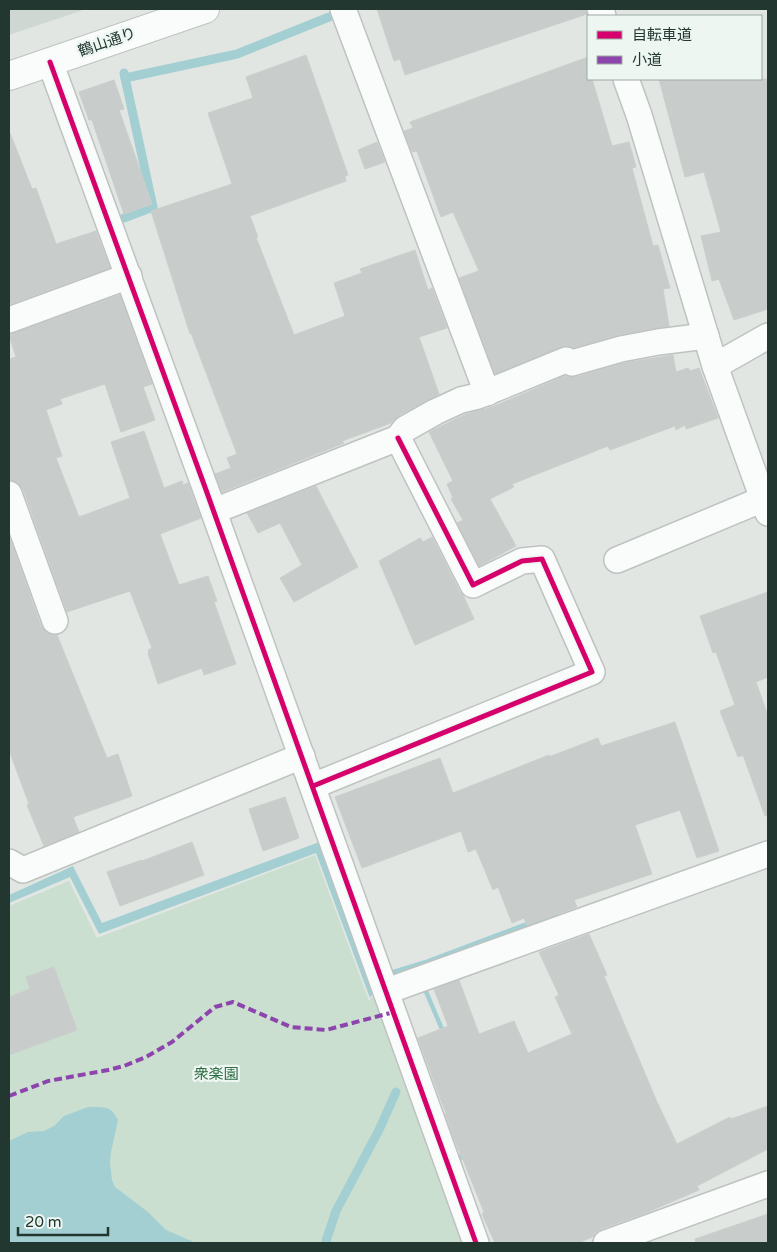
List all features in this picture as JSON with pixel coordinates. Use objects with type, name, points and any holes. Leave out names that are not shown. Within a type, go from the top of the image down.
[{"type":"street","name":"鶴山通り","points":[[9,76],[205,9]]},
{"type":"street","points":[[343,9],[487,392]]},
{"type":"street","points":[[50,62],[214,511],[476,1243]]},
{"type":"street","points":[[617,560],[766,506],[714,366],[639,115],[626,80]]},
{"type":"street","points":[[9,320],[129,276]]},
{"type":"street","points":[[214,511],[398,438],[405,430],[435,412],[461,400],[478,396],[566,360],[572,363],[621,349],[706,336]]},
{"type":"street","points":[[714,366],[768,336]]},
{"type":"street","points":[[313,786],[592,672],[542,559],[522,561],[473,585],[398,438]]},
{"type":"street","points":[[9,494],[55,621]]},
{"type":"street","points":[[9,862],[22,870],[302,756]]},
{"type":"street","points":[[387,991],[768,854]]},
{"type":"street","points":[[606,1243],[768,1184]]},
{"type":"shaded area","points":[[9,9],[86,9],[9,35]]},
{"type":"green space","name":"衆楽園","points":[[315,855],[369,1001],[377,990],[464,1243],[9,1243],[9,906],[69,881],[97,938]]},
{"type":"water","points":[[322,841],[372,976],[425,960],[558,910],[557,921],[426,986],[491,1138],[459,1162],[489,1243],[483,1243],[453,1159],[485,1136],[422,988],[377,987],[370,998],[316,853],[99,934],[70,877],[9,903],[9,895],[73,866],[102,923]]},
{"type":"water","points":[[88,1107],[109,1109],[118,1120],[110,1163],[112,1180],[115,1187],[148,1212],[166,1230],[196,1243],[9,1243],[9,1141],[28,1132],[44,1131],[54,1126],[64,1116]]},
{"type":"building","points":[[377,9],[586,9],[587,14],[405,75],[400,59],[394,61]]},
{"type":"building","points":[[306,55],[348,175],[345,176],[346,181],[250,216],[258,237],[256,237],[294,335],[345,316],[334,283],[362,273],[360,269],[415,250],[428,290],[432,288],[447,328],[419,337],[439,394],[398,416],[391,423],[342,441],[344,443],[222,492],[215,474],[231,468],[227,458],[237,454],[190,334],[151,211],[232,184],[208,113],[253,98],[246,77]]},
{"type":"building","points":[[587,57],[587,80],[592,80],[612,146],[629,142],[636,167],[632,168],[653,246],[658,245],[670,288],[663,289],[669,326],[618,335],[573,348],[561,347],[495,374],[459,278],[479,271],[453,212],[441,217],[417,151],[412,152],[404,131],[413,128],[410,122]]},
{"type":"building","points":[[768,79],[768,309],[734,320],[719,279],[712,281],[701,236],[721,232],[704,172],[685,177],[659,80]]},
{"type":"building","points":[[114,80],[124,109],[119,110],[152,204],[124,214],[92,120],[89,120],[79,92]]},
{"type":"building","points":[[9,134],[32,189],[36,188],[56,244],[96,231],[110,268],[10,304]]},
{"type":"building","points":[[377,142],[385,162],[365,169],[358,150]]},
{"type":"building","points":[[120,295],[152,384],[143,387],[155,420],[121,432],[105,384],[60,399],[62,404],[46,410],[62,456],[56,458],[79,517],[130,498],[111,442],[144,431],[164,488],[182,481],[183,485],[188,483],[201,518],[160,534],[179,585],[208,576],[217,601],[214,602],[236,664],[204,675],[202,668],[158,684],[148,653],[148,650],[152,648],[130,591],[67,612],[23,489],[18,483],[9,480],[9,359],[16,357],[9,335]]},
{"type":"building","points":[[673,355],[676,372],[688,368],[690,371],[699,368],[718,418],[686,429],[685,425],[676,430],[675,426],[610,450],[608,446],[512,484],[514,487],[490,499],[516,546],[479,566],[457,523],[463,520],[451,499],[453,498],[447,484],[453,481],[429,432],[466,414],[492,407],[565,376],[576,377],[624,363]]},
{"type":"building","points":[[316,486],[358,567],[294,602],[280,578],[302,565],[280,523],[258,533],[247,513]]},
{"type":"building","points":[[9,536],[41,626],[46,632],[57,635],[107,758],[118,754],[132,796],[73,817],[79,832],[44,846],[27,805],[29,804],[9,750]]},
{"type":"building","points":[[432,537],[474,619],[415,645],[379,561],[420,538],[423,542]]},
{"type":"building","points":[[768,592],[768,677],[756,682],[768,716],[768,815],[765,816],[743,755],[738,757],[720,711],[735,705],[716,652],[713,653],[700,616]]},
{"type":"building","points":[[675,722],[719,851],[697,858],[680,810],[635,825],[652,874],[574,900],[577,907],[527,925],[524,918],[512,923],[498,887],[493,890],[476,849],[468,852],[461,831],[362,868],[335,797],[440,758],[453,793],[598,738],[601,746]]},
{"type":"building","points":[[285,797],[299,838],[263,851],[249,809]]},
{"type":"building","points":[[192,842],[204,875],[120,906],[107,872]]},
{"type":"building","points":[[589,934],[607,975],[604,976],[657,1102],[677,1144],[730,1117],[731,1119],[768,1106],[768,1149],[697,1186],[699,1190],[648,1212],[601,1229],[594,1236],[578,1243],[495,1243],[482,1214],[484,1212],[456,1144],[418,1038],[448,1026],[434,989],[459,980],[479,1034],[514,1021],[528,1053],[572,1034],[555,997],[559,995],[539,952]]},
{"type":"building","points":[[54,967],[77,1030],[9,1055],[9,997],[30,989],[26,977]]},
{"type":"building","points":[[768,1214],[768,1243],[696,1243],[695,1239]]},
{"type":"waterway","points":[[125,78],[237,54],[329,17]]},
{"type":"waterway","points":[[124,73],[153,207],[124,218]]},
{"type":"waterway","points":[[327,1243],[326,1241],[336,1211],[379,1130],[396,1092]]},
{"type":"marked path","points":[[9,1096],[48,1081],[108,1070],[146,1057],[172,1042],[215,1007],[233,1002],[291,1027],[326,1030],[394,1012]]},
{"type":"cycle path","points":[[50,62],[371,947],[476,1243]]},
{"type":"cycle path","points":[[313,786],[592,672],[542,559],[522,561],[473,585],[398,438]]}]
